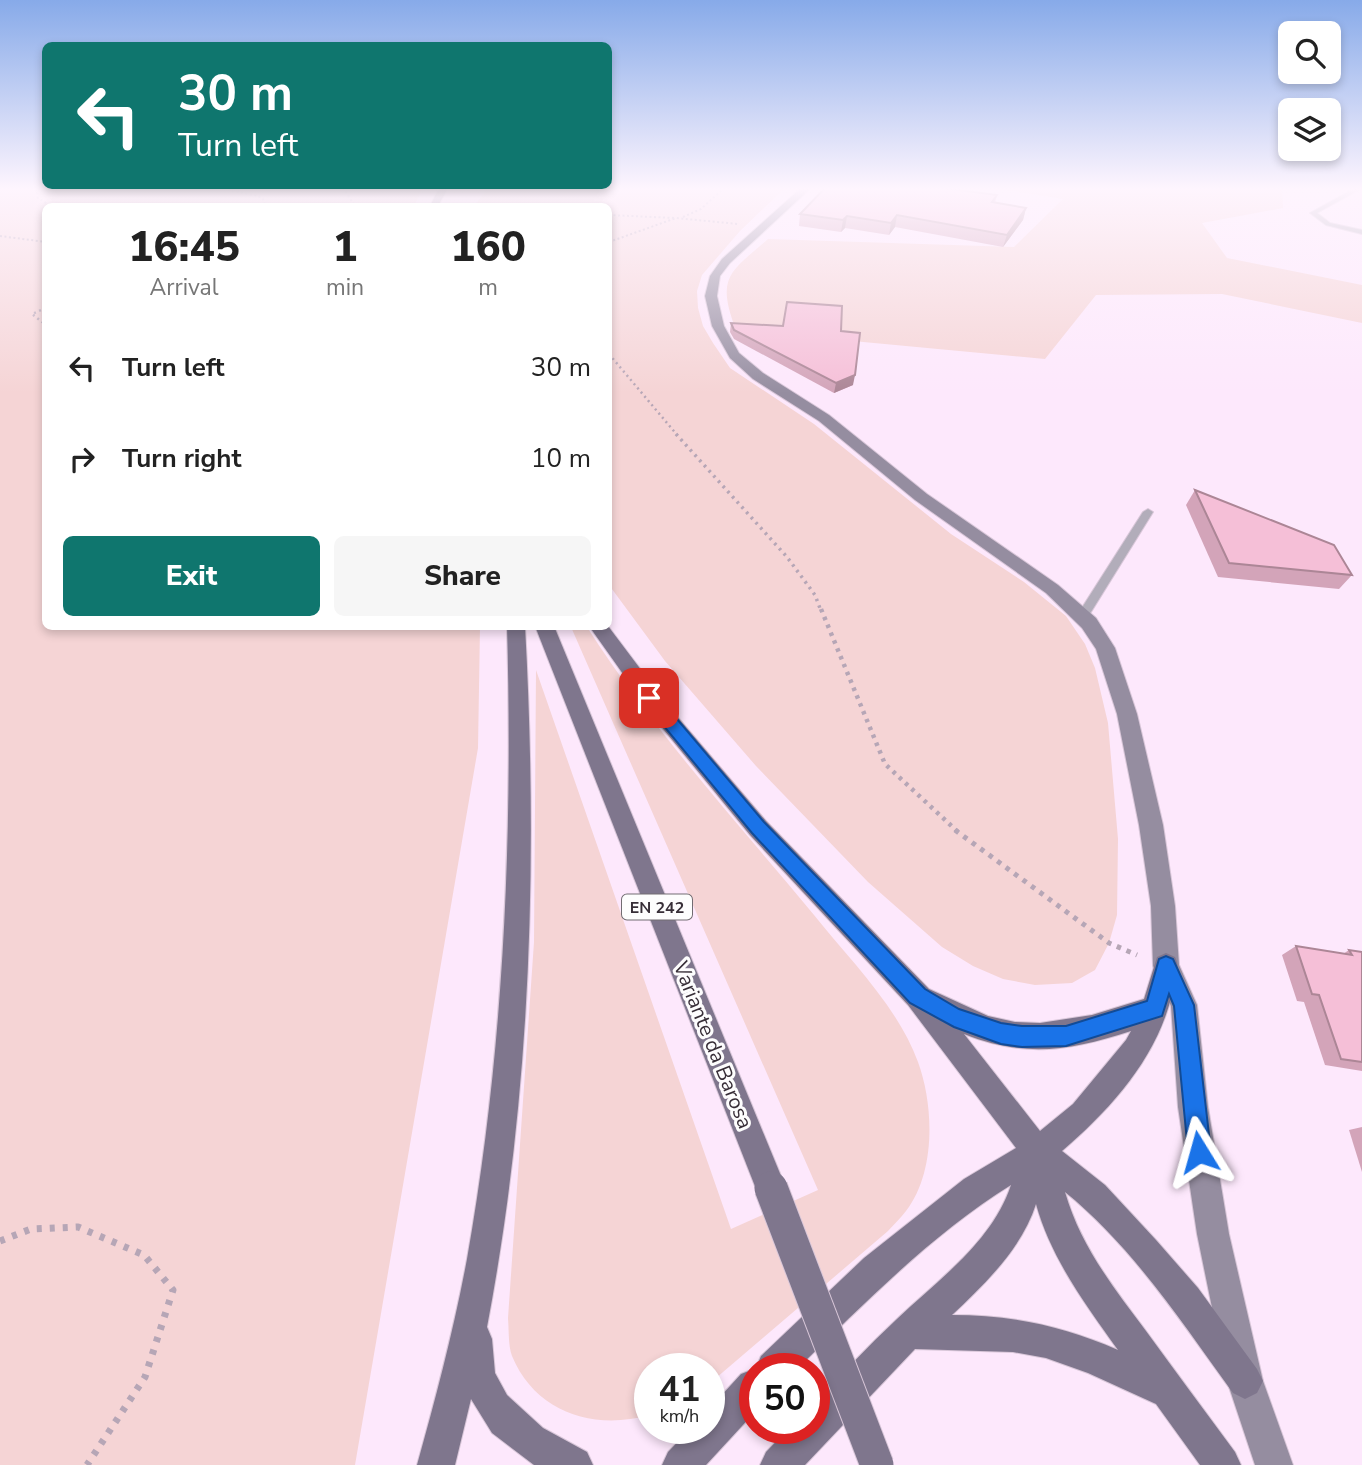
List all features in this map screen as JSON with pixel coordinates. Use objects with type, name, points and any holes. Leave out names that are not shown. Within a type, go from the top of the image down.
[{"type":"main road","points":[[732,256],[721,267],[712,287],[718,327],[734,355],[758,376],[848,436],[944,513],[1039,579],[1082,617],[1105,648],[1127,714],[1152,825],[1163,906],[1166,966],[1155,1009],[1136,1050],[1110,1083],[1083,1114],[1038,1152],[975,1190],[896,1254],[789,1353]]},
{"type":"main road","points":[[436,1465],[473,1319],[508,1061],[517,940],[522,772],[516,630]]},
{"type":"main road","name":"Variante da Barosa","points":[[546,630],[771,1188],[877,1465]]},
{"type":"main road","points":[[601,630],[637,682],[758,828],[917,996],[1038,1152],[1094,1196],[1144,1251],[1186,1300],[1245,1381]]},
{"type":"main road","points":[[1166,966],[1184,1005],[1193,1107],[1205,1193],[1245,1381],[1275,1465]]},
{"type":"main road","points":[[917,996],[978,1028],[1022,1037],[1066,1036],[1155,1009]]},
{"type":"main road","points":[[779,1465],[908,1332],[973,1273],[1017,1215],[1038,1152]]},
{"type":"main road","points":[[1038,1152],[1058,1225],[1074,1256],[1101,1298],[1222,1465]]},
{"type":"main road","points":[[473,1319],[478,1375],[504,1421],[541,1449],[574,1465]]},
{"type":"main road","points":[[908,1332],[1006,1335],[1052,1342],[1096,1357],[1169,1392]]},
{"type":"main road","points":[[681,1465],[739,1403]]},
{"type":"lane","points":[[1082,617],[1148,512]]},
{"type":"path","points":[[42,310],[32,314],[42,322]]},
{"type":"path","points":[[612,358],[692,453],[787,557],[815,595],[885,764],[947,824],[1109,943],[1166,966]]},
{"type":"path","points":[[0,1241],[31,1229],[78,1227],[144,1255],[173,1290],[145,1377],[87,1465]]},
{"type":"shaded area","points":[[0,256],[42,256],[42,630],[480,630],[478,748],[355,1465],[0,1465]]},
{"type":"shaded area","points":[[612,256],[718,256],[702,275],[697,291],[698,308],[703,326],[730,368],[814,424],[951,534],[1024,582],[1066,616],[1085,644],[1095,668],[1108,723],[1118,839],[1117,915],[1109,943],[1095,970],[1072,983],[1035,985],[1003,979],[973,966],[942,947],[868,882],[756,766],[665,661],[612,589]]},
{"type":"shaded area","points":[[748,256],[1226,256],[1362,285],[1362,323],[1222,294],[1096,295],[1045,359],[736,330],[727,298],[727,287],[735,269]]},
{"type":"shaded area","points":[[572,630],[589,630],[667,738],[886,1003],[918,1062],[927,1098],[929,1138],[923,1177],[906,1211],[888,1231],[745,1353],[739,1353],[739,1358],[725,1370],[725,1353],[634,1353],[634,1418],[608,1420],[568,1412],[535,1391],[522,1375],[512,1356],[508,1318],[534,942],[536,670],[731,1229],[818,1190]]},
{"type":"building","points":[[787,302],[842,306],[841,331],[860,333],[855,375],[836,383],[734,330],[731,323],[783,326]]},
{"type":"building","points":[[1195,490],[1334,545],[1352,575],[1229,563]]},
{"type":"building","points":[[1296,946],[1352,955],[1349,950],[1362,952],[1362,1062],[1341,1059],[1319,995],[1312,994]]},
{"type":"route","points":[[649,698],[758,828],[917,996],[954,1017],[978,1028],[1001,1034],[1022,1037],[1066,1036],[1155,1009],[1166,966],[1184,1005],[1199,1152]]}]
